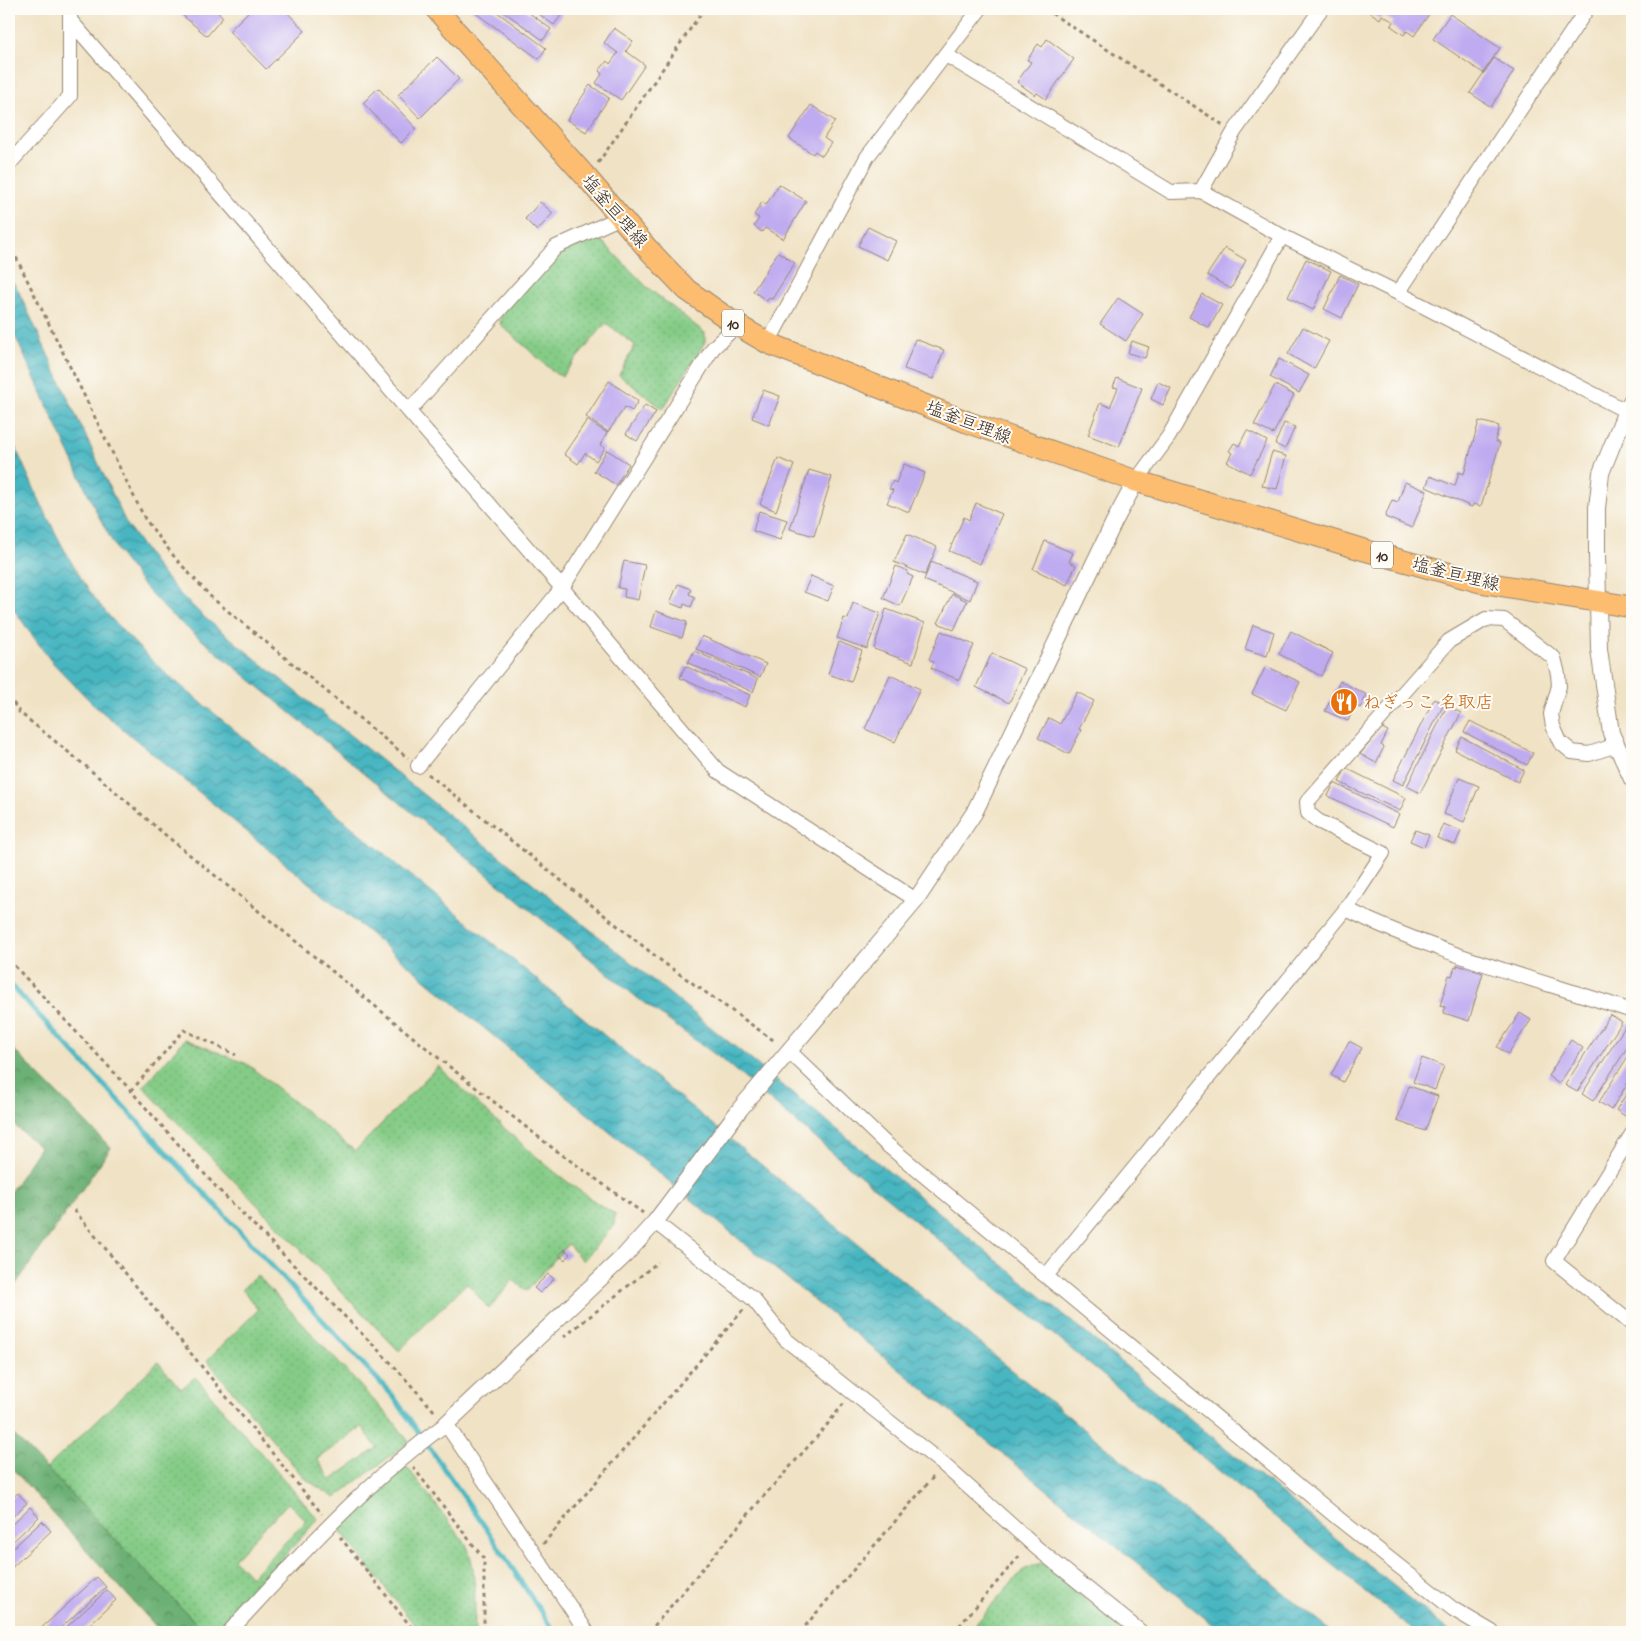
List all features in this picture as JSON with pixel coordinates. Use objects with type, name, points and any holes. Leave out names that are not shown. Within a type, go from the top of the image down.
[{"type":"main road","name":"塩釜亘理線","points":[[436,9],[588,178],[647,248],[687,290],[737,325],[768,343],[967,422],[1136,481],[1364,550],[1480,582],[1632,607]]},
{"type":"street","points":[[768,343],[867,157],[980,9]]},
{"type":"street","points":[[1202,191],[1234,132],[1321,9]]},
{"type":"street","points":[[1398,293],[1587,9]]},
{"type":"street","points":[[9,164],[70,96],[70,15]]},
{"type":"street","points":[[70,15],[718,771],[916,900]]},
{"type":"street","points":[[946,55],[1171,192],[1202,191],[1282,236],[1629,405],[1602,473],[1597,508],[1597,602],[1600,658],[1611,733],[1632,779]]},
{"type":"street","points":[[409,411],[556,247],[621,217]]},
{"type":"street","points":[[229,1632],[330,1524],[441,1427],[625,1255],[654,1222],[745,1104],[916,900],[974,813],[1114,522],[1136,481],[1169,436],[1282,236]]},
{"type":"street","points":[[418,766],[562,588],[713,348],[737,325]]},
{"type":"street","points":[[1046,1276],[1346,909],[1383,853],[1318,821],[1308,813],[1307,802],[1449,641],[1486,619],[1504,620],[1554,658],[1559,686],[1551,714],[1553,726],[1560,742],[1572,752],[1589,754],[1616,746]]},
{"type":"street","points":[[1346,909],[1417,941],[1632,1011]]},
{"type":"street","points":[[786,1054],[885,1143],[1339,1519],[1453,1609],[1492,1632]]},
{"type":"street","points":[[1632,1134],[1554,1261],[1632,1324]]},
{"type":"street","points":[[654,1222],[753,1299],[785,1339],[944,1465],[1038,1549],[1142,1632]]},
{"type":"street","points":[[441,1427],[535,1554],[587,1632]]},
{"type":"path","points":[[588,178],[704,9]]},
{"type":"path","points":[[1045,9],[1234,132]]},
{"type":"path","points":[[9,243],[145,518],[176,559],[212,598],[664,963],[786,1054]]},
{"type":"path","points":[[9,696],[19,712],[88,768],[163,834],[535,1134],[654,1222]]},
{"type":"path","points":[[9,960],[217,1188],[394,1366],[441,1427]]},
{"type":"path","points":[[131,1092],[184,1030],[236,1055]]},
{"type":"path","points":[[74,1210],[330,1524],[415,1632]]},
{"type":"path","points":[[539,1336],[547,1346],[565,1337],[658,1262]]},
{"type":"path","points":[[535,1554],[753,1299]]},
{"type":"path","points":[[649,1632],[763,1497],[823,1430],[852,1392]]},
{"type":"path","points":[[408,1454],[484,1558],[484,1632]]},
{"type":"path","points":[[800,1632],[944,1465]]},
{"type":"path","points":[[954,1632],[1019,1555],[1038,1549]]},
{"type":"green space","points":[[598,237],[647,287],[705,333],[705,342],[663,409],[619,375],[635,345],[606,323],[562,376],[556,374],[500,324],[502,314],[549,260],[562,251]]},
{"type":"green space","points":[[185,1039],[247,1064],[355,1151],[438,1066],[545,1164],[567,1182],[615,1214],[614,1225],[583,1261],[568,1244],[527,1291],[513,1280],[489,1309],[467,1283],[399,1351],[143,1087]]},
{"type":"green space","points":[[9,1045],[111,1148],[9,1294],[9,1194],[40,1147],[9,1121]]},
{"type":"green space","points":[[257,1275],[394,1422],[409,1442],[335,1498],[304,1478],[207,1360],[258,1310],[242,1289]],"holes":[[[362,1427],[377,1448],[331,1480],[317,1459]]]},
{"type":"green space","points":[[158,1362],[181,1389],[195,1377],[318,1519],[253,1591],[212,1632],[205,1632],[46,1469]],"holes":[[[288,1503],[306,1521],[251,1577],[234,1559]]]},
{"type":"green space","points":[[9,1430],[205,1632],[161,1632],[9,1465]]},
{"type":"green space","points":[[401,1467],[407,1467],[466,1544],[474,1576],[475,1632],[420,1632],[338,1528],[349,1512]]},
{"type":"green space","points":[[1041,1563],[1126,1632],[969,1632],[1023,1570]]},
{"type":"water","points":[[9,276],[18,290],[126,523],[156,566],[179,593],[204,617],[849,1139],[1450,1632],[1415,1632],[835,1155],[724,1061],[640,1000],[169,613],[142,584],[118,552],[98,515],[9,323]]},
{"type":"water","points":[[9,433],[53,528],[84,583],[113,620],[169,676],[1332,1632],[1222,1632],[746,1245],[95,706],[51,661],[9,603]]},
{"type":"building","points":[[175,9],[214,9],[223,17],[207,36]]},
{"type":"building","points":[[251,9],[284,9],[305,31],[266,69],[229,31]]},
{"type":"building","points":[[470,9],[493,9],[546,48],[539,59]]},
{"type":"building","points":[[500,9],[524,9],[551,29],[543,40]]},
{"type":"building","points":[[532,9],[555,9],[562,14],[554,25]]},
{"type":"building","points":[[1365,9],[1421,9],[1429,14],[1414,36],[1407,31],[1404,35],[1391,26],[1394,22],[1382,15],[1380,19]]},
{"type":"building","points":[[1450,14],[1500,48],[1483,73],[1433,39]]},
{"type":"building","points":[[614,28],[633,41],[626,51],[645,65],[621,100],[596,83],[602,74],[599,71],[607,61],[610,64],[618,53],[604,43]]},
{"type":"building","points":[[1047,39],[1074,59],[1046,99],[1037,93],[1035,95],[1017,82],[1031,62],[1027,60],[1038,44],[1042,47]]},
{"type":"building","points":[[437,57],[459,79],[420,118],[398,95]]},
{"type":"building","points":[[1494,58],[1514,71],[1491,107],[1470,93]]},
{"type":"building","points":[[590,85],[609,98],[586,132],[567,120]]},
{"type":"building","points":[[378,88],[416,128],[401,143],[363,103]]},
{"type":"building","points":[[811,105],[835,121],[824,138],[831,143],[822,156],[815,151],[813,154],[789,138]]},
{"type":"building","points":[[779,184],[806,201],[783,239],[765,228],[762,232],[754,226],[759,218],[754,215],[762,202],[766,205]]},
{"type":"building","points":[[540,202],[553,213],[537,231],[525,219]]},
{"type":"building","points":[[868,227],[896,241],[887,260],[858,246]]},
{"type":"building","points":[[1225,248],[1246,260],[1231,289],[1207,275]]},
{"type":"building","points":[[778,252],[795,263],[772,299],[769,298],[767,301],[753,291]]},
{"type":"building","points":[[1306,259],[1331,271],[1313,310],[1288,297]]},
{"type":"building","points":[[1340,275],[1358,284],[1342,318],[1324,309]]},
{"type":"building","points":[[1202,294],[1222,305],[1209,328],[1189,317]]},
{"type":"building","points":[[1118,298],[1143,314],[1126,341],[1100,324]]},
{"type":"building","points":[[1303,327],[1329,341],[1314,369],[1288,354]]},
{"type":"building","points":[[915,339],[944,350],[933,379],[904,369]]},
{"type":"building","points":[[1132,341],[1149,347],[1145,358],[1128,353]]},
{"type":"building","points":[[1279,359],[1309,375],[1299,393],[1270,377]]},
{"type":"building","points":[[1117,378],[1142,388],[1119,447],[1088,435],[1100,403],[1110,407],[1118,388],[1113,387]]},
{"type":"building","points":[[609,381],[638,401],[632,411],[625,407],[608,432],[586,417]]},
{"type":"building","points":[[1158,382],[1171,388],[1163,405],[1151,399]]},
{"type":"building","points":[[1275,385],[1294,395],[1273,434],[1254,425]]},
{"type":"building","points":[[763,390],[780,396],[769,425],[752,418]]},
{"type":"building","points":[[645,405],[656,412],[637,441],[626,434]]},
{"type":"building","points":[[587,420],[607,433],[600,445],[605,448],[596,461],[585,453],[578,464],[564,454]]},
{"type":"building","points":[[1479,421],[1499,426],[1495,441],[1500,443],[1481,506],[1473,504],[1472,507],[1426,487],[1430,476],[1455,486],[1459,472],[1464,474]]},
{"type":"building","points":[[1284,423],[1295,427],[1285,449],[1275,444]]},
{"type":"building","points":[[1247,430],[1267,441],[1250,474],[1227,462],[1232,453],[1229,451],[1234,443],[1239,446]]},
{"type":"building","points":[[607,450],[629,464],[616,485],[594,471]]},
{"type":"building","points":[[1272,452],[1286,456],[1277,489],[1262,486]]},
{"type":"building","points":[[778,458],[794,465],[776,511],[760,504]]},
{"type":"building","points":[[904,464],[925,473],[909,512],[887,503],[893,490],[889,489],[893,481],[896,483]]},
{"type":"building","points":[[809,470],[832,477],[814,536],[790,529]]},
{"type":"building","points":[[1405,482],[1427,491],[1412,528],[1385,517],[1392,500],[1398,502]]},
{"type":"building","points":[[976,503],[1002,514],[980,564],[949,551],[964,517],[969,520]]},
{"type":"building","points":[[759,511],[787,520],[780,540],[753,531]]},
{"type":"building","points":[[907,534],[937,547],[925,575],[894,562]]},
{"type":"building","points":[[1045,541],[1073,553],[1069,562],[1076,565],[1067,585],[1033,569]]},
{"type":"building","points":[[624,561],[645,565],[638,600],[624,597],[625,589],[618,588]]},
{"type":"building","points":[[931,562],[977,581],[970,600],[924,580]]},
{"type":"building","points":[[896,566],[908,571],[907,574],[913,577],[900,606],[883,598]]},
{"type":"building","points":[[811,576],[834,586],[828,601],[804,592]]},
{"type":"building","points":[[678,584],[691,589],[689,594],[695,597],[691,607],[684,604],[683,608],[670,603]]},
{"type":"building","points":[[952,594],[967,601],[954,630],[938,623]]},
{"type":"building","points":[[853,603],[880,613],[867,649],[837,638],[844,618],[848,619]]},
{"type":"building","points":[[886,609],[925,623],[913,663],[874,649]]},
{"type":"building","points":[[656,611],[687,622],[682,638],[651,627]]},
{"type":"building","points":[[1253,625],[1274,632],[1267,656],[1245,649]]},
{"type":"building","points":[[941,631],[974,645],[959,680],[931,668],[934,662],[929,659]]},
{"type":"building","points":[[1291,631],[1333,653],[1321,676],[1279,654]]},
{"type":"building","points":[[702,636],[766,664],[760,677],[696,649]]},
{"type":"building","points":[[839,642],[862,651],[851,682],[828,674]]},
{"type":"building","points":[[694,651],[758,679],[753,692],[688,663]]},
{"type":"building","points":[[992,653],[1025,669],[1009,703],[976,687]]},
{"type":"building","points":[[685,666],[750,695],[745,707],[680,678]]},
{"type":"building","points":[[1266,666],[1300,682],[1286,710],[1252,694]]},
{"type":"building","points":[[890,675],[920,689],[895,742],[865,729]]},
{"type":"building","points":[[1340,681],[1367,695],[1360,708],[1355,705],[1348,721],[1325,711]]},
{"type":"building","points":[[1077,692],[1094,701],[1079,729],[1081,730],[1069,754],[1038,738],[1049,718],[1060,724]]},
{"type":"building","points":[[1434,699],[1444,704],[1403,785],[1393,780]]},
{"type":"building","points":[[1447,706],[1461,713],[1420,793],[1407,786]]},
{"type":"building","points":[[1470,721],[1533,753],[1527,765],[1464,732]]},
{"type":"building","points":[[1382,728],[1388,731],[1381,745],[1384,747],[1376,763],[1360,754]]},
{"type":"building","points":[[1462,737],[1524,770],[1518,782],[1455,750]]},
{"type":"building","points":[[1346,768],[1406,798],[1400,811],[1339,782]]},
{"type":"building","points":[[1459,778],[1479,786],[1464,822],[1444,814]]},
{"type":"building","points":[[1334,783],[1399,814],[1393,827],[1328,796]]},
{"type":"building","points":[[1443,824],[1461,831],[1455,845],[1437,838]]},
{"type":"building","points":[[1415,830],[1429,835],[1424,847],[1410,841]]},
{"type":"building","points":[[1457,965],[1483,973],[1469,1021],[1444,1013],[1445,1007],[1440,1006],[1449,975],[1452,976]]},
{"type":"building","points":[[1520,1013],[1531,1020],[1508,1054],[1497,1047]]},
{"type":"building","points":[[1610,1015],[1622,1022],[1577,1092],[1565,1085]]},
{"type":"building","points":[[1628,1022],[1632,1024],[1632,1040],[1593,1101],[1582,1094]]},
{"type":"building","points":[[1571,1040],[1583,1048],[1559,1084],[1548,1076]]},
{"type":"building","points":[[1349,1041],[1362,1048],[1343,1082],[1331,1075]]},
{"type":"building","points":[[1632,1050],[1632,1076],[1611,1110],[1599,1102]]},
{"type":"building","points":[[1422,1058],[1444,1066],[1435,1090],[1413,1082]]},
{"type":"building","points":[[1632,1085],[1632,1111],[1628,1118],[1616,1110]]},
{"type":"building","points":[[1409,1086],[1438,1096],[1425,1131],[1397,1121]]},
{"type":"building","points":[[565,1249],[570,1254],[565,1260],[559,1255]]},
{"type":"building","points":[[548,1274],[554,1279],[540,1293],[534,1288]]},
{"type":"building","points":[[18,1493],[27,1503],[9,1520],[9,1501]]},
{"type":"building","points":[[30,1507],[39,1517],[9,1545],[9,1527]]},
{"type":"building","points":[[42,1521],[51,1531],[9,1570],[9,1552]]},
{"type":"building","points":[[97,1577],[106,1587],[56,1632],[37,1632]]},
{"type":"building","points":[[107,1590],[116,1600],[81,1632],[61,1632]]},
{"type":"waterway","points":[[9,983],[393,1396],[490,1534],[554,1632]]},
{"type":"place","name":"ねぎっこ 名取店","points":[[1344,702]]}]
